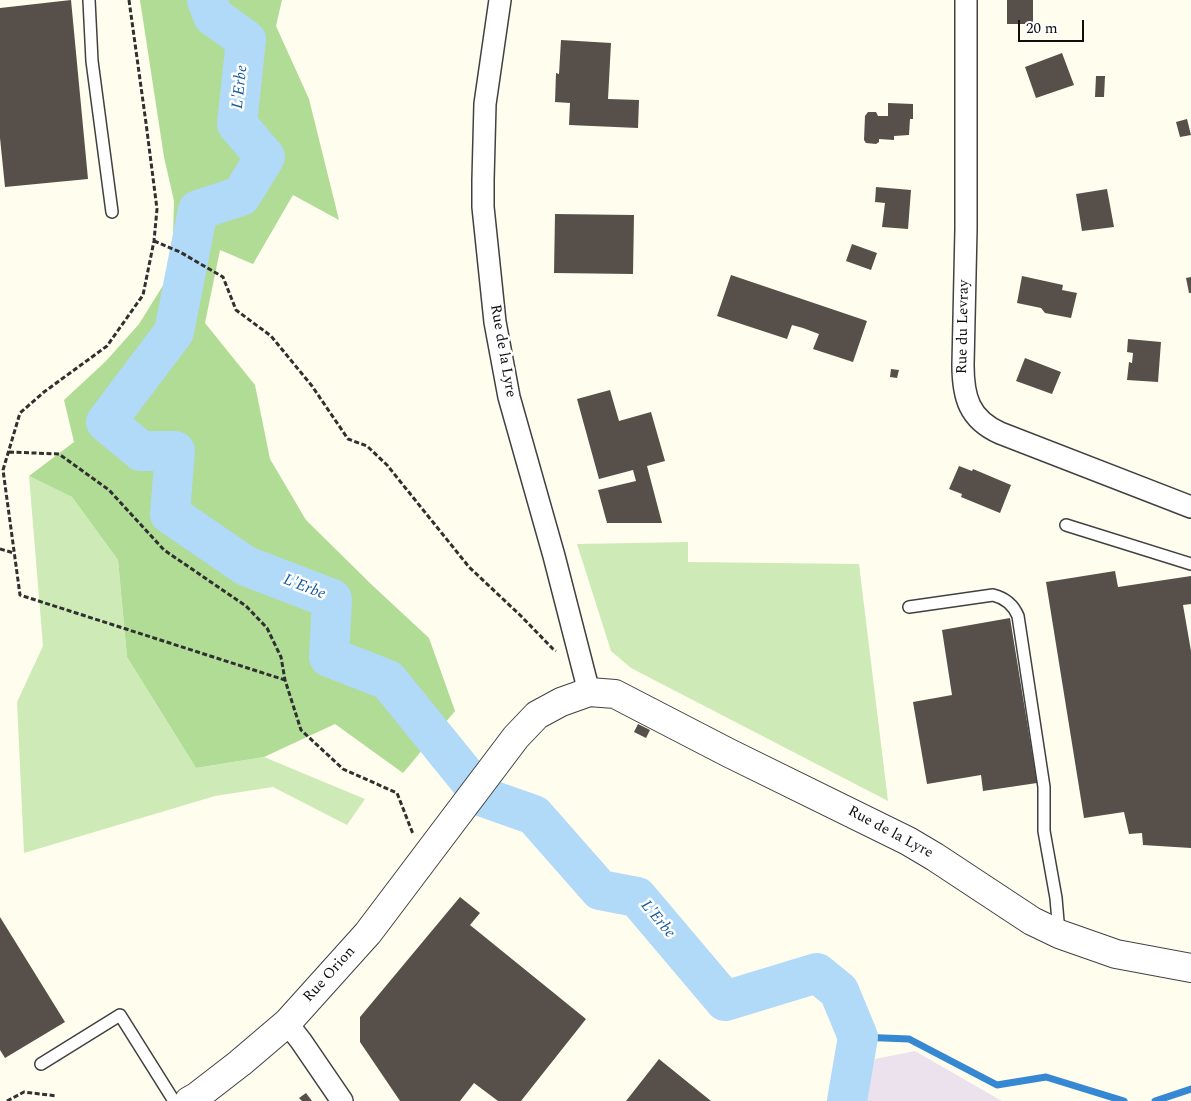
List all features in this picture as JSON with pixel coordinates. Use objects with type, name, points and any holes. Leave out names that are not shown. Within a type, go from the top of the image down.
[{"type":"street","name":"Rue de la Lyre","points":[[500,0],[485,104],[483,207],[495,322],[509,398],[554,556],[589,692]]},
{"type":"street","name":"Rue du Levray","points":[[966,0],[966,229],[963,365],[964,387],[969,405],[980,420],[993,430],[1191,506]]},
{"type":"street","name":"Rue de la Lyre","points":[[496,763],[516,737],[537,715],[561,702],[589,692],[615,694],[729,753],[908,841],[935,856],[1032,922],[1059,934],[1116,954],[1191,968]]},
{"type":"street","name":"Rue Orion","points":[[189,1101],[240,1063],[287,1023],[368,933],[496,763]]},
{"type":"street","points":[[287,1023],[342,1101]]},
{"type":"lane","points":[[89,0],[92,61],[112,212]]},
{"type":"lane","points":[[1066,525],[1191,564]]},
{"type":"lane","points":[[909,607],[993,595],[1009,602],[1015,609],[1018,616],[1044,787],[1044,831],[1056,898],[1059,934]]},
{"type":"lane","points":[[41,1064],[120,1015],[174,1101]]},
{"type":"path","points":[[154,241],[180,252],[223,277],[236,310],[271,336],[312,386],[348,439],[366,446],[387,465],[469,567],[553,649],[561,653]]},
{"type":"path","points":[[44,392],[20,413],[3,470],[20,595],[285,680]]},
{"type":"path","points":[[9,452],[59,454],[109,490],[164,550],[246,606],[267,628],[281,657],[285,680],[301,730],[343,769],[397,792],[413,834]]},
{"type":"path","points":[[0,549],[14,553]]},
{"type":"path","points":[[7,1101],[24,1092],[57,1096]]},
{"type":"shaded area","points":[[915,1051],[1002,1101],[860,1101],[875,1059]]},
{"type":"green space","points":[[140,0],[282,0],[276,26],[309,99],[339,220],[293,195],[253,264],[220,250],[205,323],[255,385],[270,459],[306,520],[429,638],[455,711],[403,773],[335,724],[264,757],[196,768],[127,657],[118,560],[72,497],[29,476],[74,442],[64,400],[106,361],[139,324],[172,271],[174,201],[164,157]]},
{"type":"green space","points":[[29,476],[72,497],[118,560],[127,657],[196,768],[264,757],[365,799],[347,825],[273,787],[215,796],[24,853],[17,702],[43,646]]},
{"type":"green space","points":[[688,542],[688,562],[859,564],[888,801],[631,668],[611,651],[577,544]]},
{"type":"building","points":[[71,0],[88,179],[5,187],[0,138],[0,8]]},
{"type":"building","points":[[1007,0],[1033,0],[1033,24],[1007,24]]},
{"type":"building","points":[[561,40],[611,43],[608,99],[639,100],[638,128],[569,125],[570,103],[555,102],[556,73],[559,74]]},
{"type":"building","points":[[1062,53],[1074,85],[1036,98],[1025,67]]},
{"type":"building","points":[[1096,76],[1105,76],[1104,97],[1095,97]]},
{"type":"building","points":[[888,103],[913,104],[913,119],[910,119],[909,135],[894,136],[894,140],[879,139],[879,142],[876,144],[866,143],[864,140],[865,116],[868,112],[876,112],[878,116],[888,116]]},
{"type":"building","points":[[1187,119],[1191,135],[1180,137],[1176,122]]},
{"type":"building","points":[[876,187],[911,190],[908,229],[882,227],[885,203],[875,202]]},
{"type":"building","points":[[1107,189],[1114,227],[1082,231],[1076,194]]},
{"type":"building","points":[[555,214],[634,215],[633,274],[554,273]]},
{"type":"building","points":[[852,244],[877,253],[871,270],[846,261]]},
{"type":"building","points":[[731,275],[867,321],[853,362],[813,349],[819,334],[803,328],[792,325],[787,339],[717,316]]},
{"type":"building","points":[[1022,276],[1063,285],[1062,290],[1077,293],[1071,318],[1045,313],[1041,308],[1017,303]]},
{"type":"building","points":[[1191,277],[1191,293],[1189,293],[1186,278]]},
{"type":"building","points":[[1128,339],[1161,342],[1158,382],[1127,380],[1129,362],[1132,363],[1133,353],[1127,352]]},
{"type":"building","points":[[1025,358],[1061,372],[1052,394],[1016,381]]},
{"type":"building","points":[[891,369],[899,370],[897,378],[890,377]]},
{"type":"building","points":[[610,390],[619,421],[651,412],[665,461],[647,466],[662,523],[607,523],[598,490],[636,481],[633,470],[599,479],[577,399]]},
{"type":"building","points":[[959,466],[972,471],[973,469],[1011,485],[1000,513],[961,497],[962,494],[949,489]]},
{"type":"building","points":[[1115,571],[1118,587],[1191,576],[1191,604],[1183,605],[1191,651],[1191,848],[1143,845],[1142,833],[1129,834],[1124,812],[1084,818],[1046,582]]},
{"type":"building","points":[[1010,618],[1037,783],[983,791],[981,775],[927,784],[913,702],[952,695],[942,630]]},
{"type":"building","points":[[638,724],[650,730],[646,738],[634,732]]},
{"type":"building","points":[[460,897],[480,913],[470,925],[586,1019],[521,1101],[498,1101],[474,1083],[460,1101],[400,1101],[360,1042],[360,1017]]},
{"type":"building","points":[[0,917],[65,1022],[5,1058],[0,1050]]},
{"type":"building","points":[[659,1059],[711,1101],[626,1101]]},
{"type":"building","points":[[306,1093],[312,1101],[302,1101],[299,1098]]},
{"type":"waterway","name":"L'Erbe","points":[[207,0],[213,16],[246,40],[237,124],[265,157],[241,196],[198,210],[174,332],[106,422],[141,451],[175,451],[170,514],[246,566],[332,599],[329,657],[388,680],[483,797],[534,815],[600,890],[637,897],[725,1001],[817,973],[839,991],[858,1037],[847,1101]]},
{"type":"waterway","points":[[858,1037],[909,1039],[997,1085],[1046,1077],[1124,1101]]},
{"type":"waterway","points":[[1155,1101],[1191,1089]]}]
